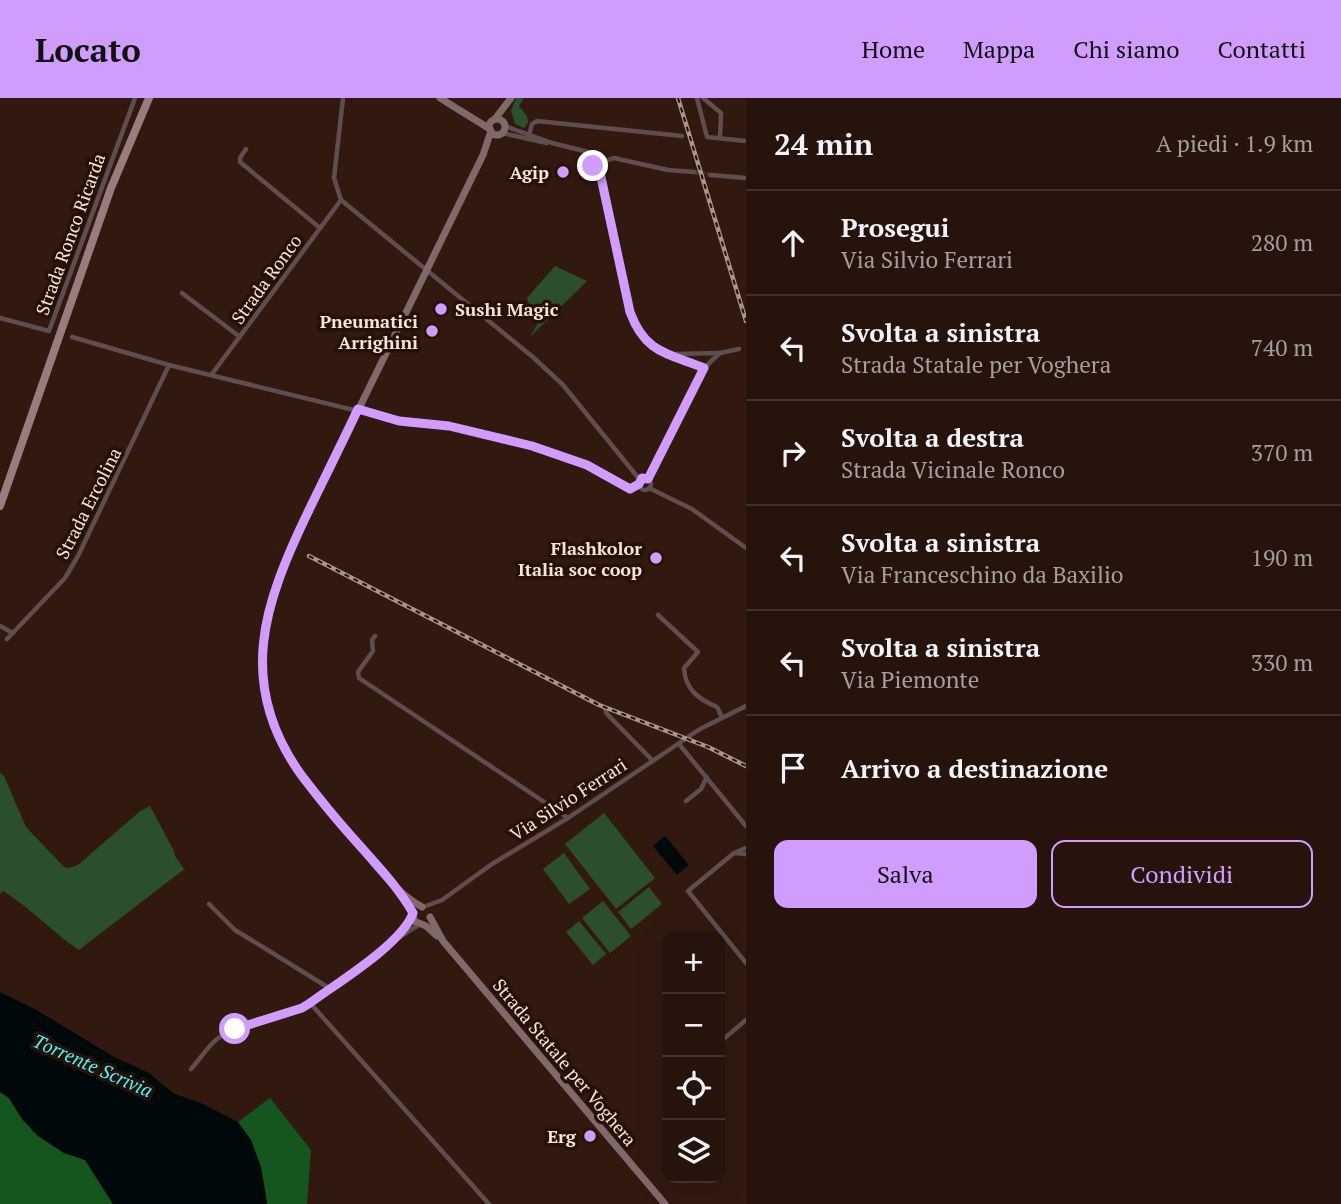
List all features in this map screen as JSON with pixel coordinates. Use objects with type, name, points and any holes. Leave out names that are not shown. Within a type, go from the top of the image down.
[{"type":"main road","points":[[0,506],[111,188],[149,98]]},
{"type":"main road","points":[[440,98],[470,117],[497,127]]},
{"type":"main road","name":"Strada Statale per Voghera","points":[[511,98],[358,409],[276,584],[264,632],[264,681],[270,718],[289,756],[335,819],[399,890],[429,911],[443,941],[665,1204]]},
{"type":"main road","name":"Strada Statale per Voghera","points":[[399,890],[413,914],[414,921],[443,941]]},
{"type":"main road","points":[[413,914],[422,907]]},
{"type":"main road","points":[[421,924],[430,917]]},
{"type":"street","name":"Strada Ronco Ricarda","points":[[0,318],[49,331],[135,98]]},
{"type":"street","points":[[344,98],[334,178],[341,201],[534,358],[563,385],[640,482],[642,489],[649,488],[692,509],[746,548]]},
{"type":"street","points":[[697,98],[707,137],[746,141]]},
{"type":"street","points":[[704,98],[721,113],[720,138]]},
{"type":"street","points":[[528,137],[532,124],[537,121],[682,136]]},
{"type":"street","points":[[497,127],[587,152],[602,162]]},
{"type":"street","points":[[246,149],[240,162],[320,228]]},
{"type":"street","points":[[595,158],[593,165],[599,168]]},
{"type":"street","points":[[694,172],[668,170],[614,158],[602,162],[599,168],[630,312],[636,328],[645,341],[656,349],[704,368]]},
{"type":"street","points":[[711,175],[746,178]]},
{"type":"street","name":"Strada Ronco","points":[[212,374],[341,201]]},
{"type":"street","points":[[182,293],[240,337]]},
{"type":"street","points":[[72,337],[169,365],[399,421],[449,426],[532,446],[587,465],[630,489],[648,479],[704,368],[720,353]]},
{"type":"street","points":[[671,354],[720,353],[739,349]]},
{"type":"street","name":"Strada Ercolina","points":[[7,639],[65,578],[122,469],[169,365]]},
{"type":"street","points":[[648,479],[651,483],[649,488]]},
{"type":"street","points":[[658,615],[698,652],[684,668],[685,679],[691,691],[703,701],[717,707],[722,718]]},
{"type":"street","points":[[0,626],[13,633]]},
{"type":"street","points":[[375,636],[372,640],[373,650],[358,672],[359,678],[568,818]]},
{"type":"street","name":"Via Silvio Ferrari","points":[[422,907],[442,900],[492,864],[568,818],[710,724],[746,706]]},
{"type":"street","points":[[605,709],[653,761]]},
{"type":"street","points":[[679,744],[746,826]]},
{"type":"street","points":[[686,801],[701,789],[707,777]]},
{"type":"street","points":[[701,789],[715,786]]},
{"type":"street","points":[[746,848],[734,853],[688,891],[746,963]]},
{"type":"street","points":[[734,853],[746,854]]},
{"type":"street","name":"Via Silvio Ferrari","points":[[430,917],[442,900]]},
{"type":"street","points":[[209,904],[235,930],[330,988]]},
{"type":"street","points":[[394,940],[413,914]]},
{"type":"street","points":[[191,1069],[204,1056],[214,1040],[235,1029],[302,1008],[394,940],[421,924]]},
{"type":"street","points":[[310,1003],[489,1204]]},
{"type":"street","points":[[725,1038],[746,1020]]},
{"type":"green space","points":[[516,98],[524,98],[519,106],[527,116],[528,123],[524,128],[515,124],[511,111]]},
{"type":"green space","points":[[555,266],[587,281],[530,337],[537,325],[527,298]]},
{"type":"green space","points":[[0,773],[4,776],[26,827],[64,867],[78,865],[139,812],[150,806],[185,871],[79,950],[13,898],[3,891],[0,894]]},
{"type":"green space","points":[[604,813],[655,878],[616,909],[565,844]]},
{"type":"green space","points":[[564,853],[590,889],[569,904],[543,869]]},
{"type":"green space","points":[[649,887],[662,904],[631,929],[618,912]]},
{"type":"green space","points":[[603,901],[631,936],[610,953],[582,918]]},
{"type":"green space","points":[[579,921],[606,954],[593,965],[566,932]]},
{"type":"green space","points":[[0,1092],[9,1098],[22,1119],[38,1136],[64,1153],[85,1160],[113,1204],[0,1204]]},
{"type":"green space","points":[[270,1098],[311,1150],[307,1204],[267,1204],[258,1161],[238,1122]]},
{"type":"water","points":[[665,836],[689,865],[677,875],[653,846]]},
{"type":"water","name":"Torrente Scrivia","points":[[0,992],[35,1009],[114,1057],[149,1073],[173,1093],[203,1104],[238,1122],[251,1140],[261,1167],[267,1204],[113,1204],[85,1160],[64,1153],[38,1136],[22,1119],[9,1098],[0,1092]]},
{"type":"tunnel","points":[[694,172],[711,175]]},
{"type":"railway","points":[[678,98],[746,321]]},
{"type":"railway","points":[[309,556],[599,705],[708,747],[746,766]]},
{"type":"place","name":"Agip","points":[[563,172]]},
{"type":"place","name":"Sushi Magic","points":[[441,309]]},
{"type":"place","name":"Pneumatici Arrighini","points":[[432,331]]},
{"type":"place","name":"Flashkolor Italia soc coop","points":[[656,558]]},
{"type":"place","name":"Erg","points":[[590,1136]]},
{"type":"route","points":[[235,1029],[302,1008],[310,1003],[394,940],[409,923],[413,913],[399,890],[335,819],[289,756],[270,718],[264,681],[264,632],[276,584],[358,409],[399,421],[449,426],[532,446],[587,465],[630,489],[639,484],[642,478],[648,479],[704,368],[656,349],[645,341],[636,328],[630,312],[599,168],[593,166]]}]
